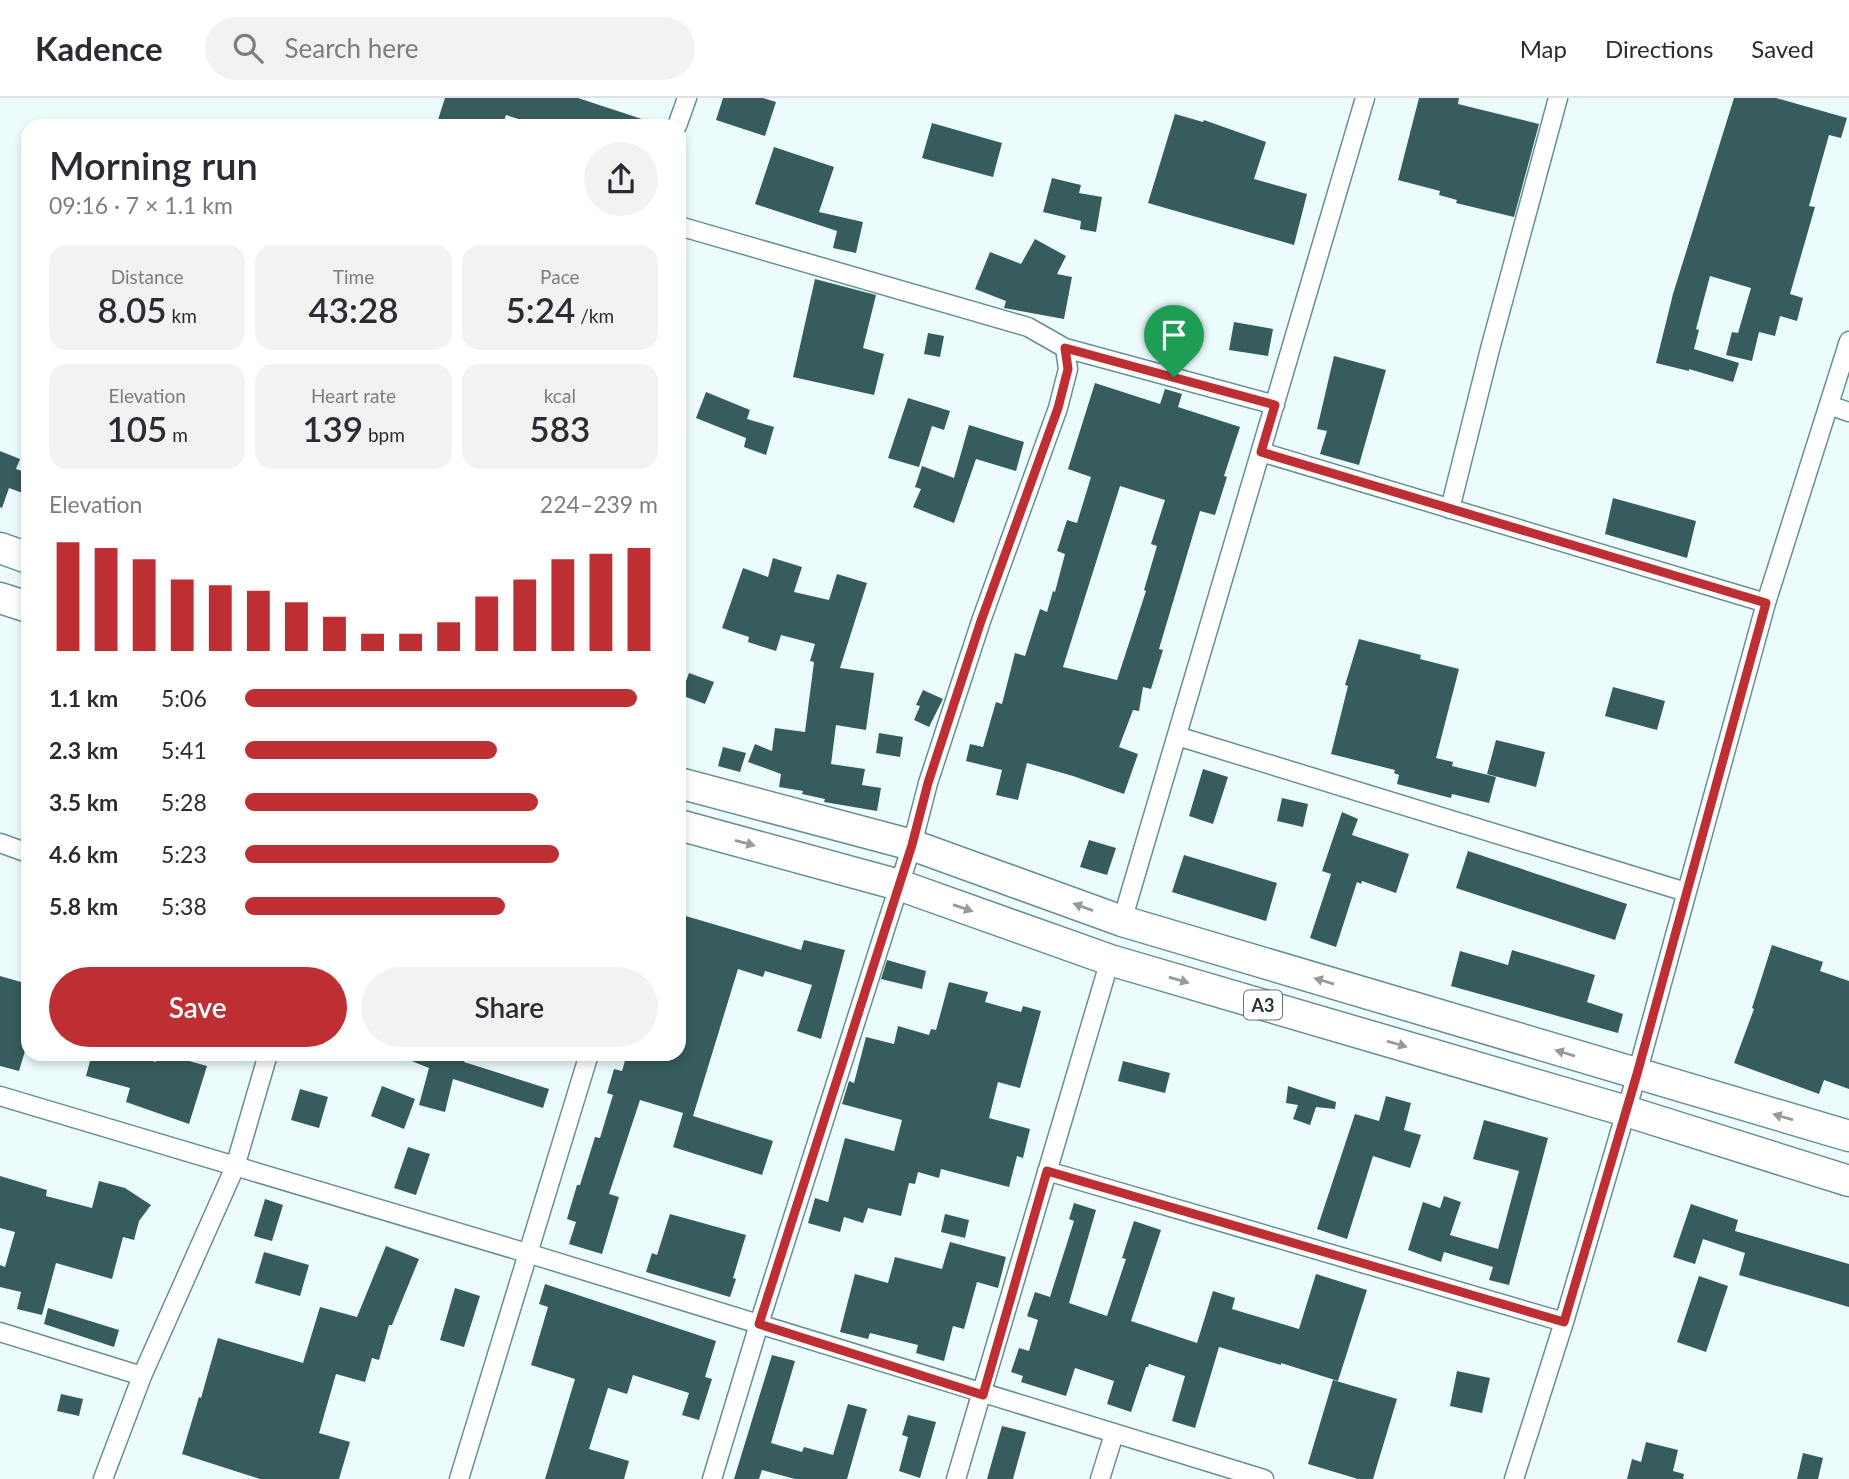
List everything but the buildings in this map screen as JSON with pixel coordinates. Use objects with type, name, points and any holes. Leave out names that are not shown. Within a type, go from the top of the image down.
[{"type":"highway","points":[[0,548],[21,556]]},
{"type":"highway","points":[[0,598],[21,605]]},
{"type":"highway","name":"A3","points":[[686,785],[912,845],[1122,921],[1849,1136]]},
{"type":"highway","name":"A3","points":[[686,827],[899,885],[1110,960],[1626,1111],[1849,1181]]},
{"type":"street","points":[[680,119],[687,98]]},
{"type":"street","points":[[1122,921],[1365,98]]},
{"type":"street","points":[[1450,509],[1558,98]]},
{"type":"street","points":[[686,228],[1028,327],[1065,348],[1275,405]]},
{"type":"street","points":[[1514,1479],[1564,1322],[1637,1074],[1766,603],[1849,341]]},
{"type":"street","points":[[712,1479],[912,845],[928,783],[981,621],[1058,408],[1068,369],[1065,348]]},
{"type":"street","points":[[1829,405],[1849,412]]},
{"type":"street","points":[[1261,452],[1766,603]]},
{"type":"street","points":[[1177,736],[1686,892]]},
{"type":"street","points":[[0,843],[21,850]]},
{"type":"street","points":[[956,1479],[1110,960]]},
{"type":"street","points":[[103,1479],[142,1376],[235,1167],[266,1061]]},
{"type":"street","points":[[459,1479],[587,1061]]},
{"type":"street","points":[[0,1096],[527,1253],[1264,1479]]},
{"type":"street","points":[[1047,1171],[1564,1322]]},
{"type":"street","points":[[0,1332],[142,1376]]},
{"type":"street","points":[[1100,1479],[1114,1434]]},
{"type":"route","points":[[1065,348],[1174,377],[1275,405],[1261,452],[1766,603],[1637,1074],[1564,1322],[1047,1171],[983,1395],[759,1324],[912,845],[928,783],[981,621],[1058,408],[1068,369],[1065,348]]}]
